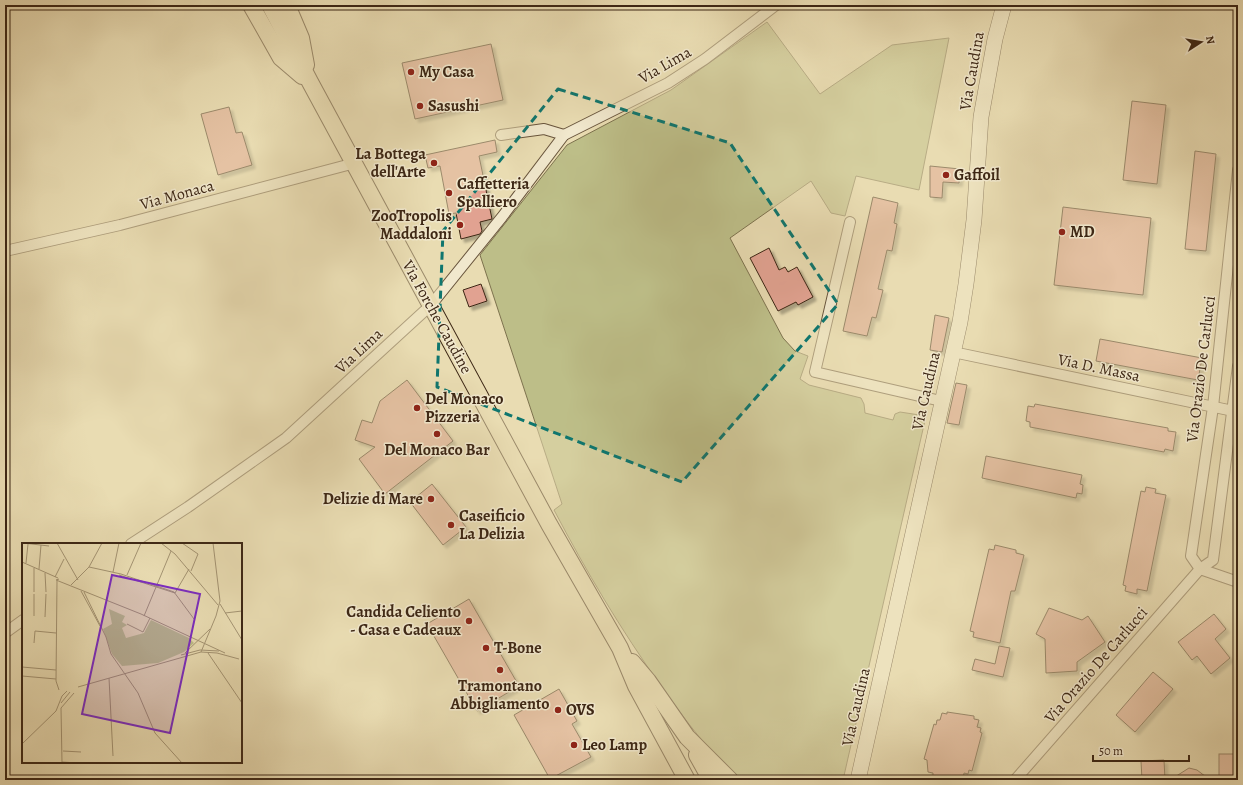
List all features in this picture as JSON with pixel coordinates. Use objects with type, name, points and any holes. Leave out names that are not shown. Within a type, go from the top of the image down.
[{"type":"main road","points":[[251,5],[281,58],[310,82]]},
{"type":"main road","name":"Via Forche Caudine","points":[[270,5],[310,82],[549,524],[620,648],[636,686],[687,780]]},
{"type":"main road","points":[[287,5],[301,38],[310,82]]},
{"type":"main road","name":"Via Caudina","points":[[858,780],[927,474],[966,284],[982,117],[994,45],[1004,5]]},
{"type":"main road","name":"Via Forche Caudine","points":[[620,648],[648,681],[687,737],[730,780]]},
{"type":"main road","points":[[687,737],[711,780]]},
{"type":"street","name":"Via Lima","points":[[132,543],[286,438],[431,305],[502,217],[564,135],[668,83],[705,59],[775,6]]},
{"type":"street","points":[[501,135],[544,130],[564,135]]},
{"type":"street","name":"Via Monaca","points":[[5,251],[120,225],[355,163]]},
{"type":"street","name":"Via Orazio De Carlucci","points":[[1200,569],[1191,556],[1213,407],[1238,170]]},
{"type":"street","points":[[850,222],[815,372],[941,401]]},
{"type":"street","name":"Via D. Massa","points":[[953,352],[1235,412]]},
{"type":"street","name":"Via Orazio De Carlucci","points":[[1015,780],[1200,569],[1213,560],[1235,412],[1238,366]]},
{"type":"street","points":[[1200,569],[1238,582]]},
{"type":"street","points":[[5,633],[22,621]]},
{"type":"highlighted area","points":[[558,89],[730,143],[838,304],[682,482],[437,387],[443,231]]},
{"type":"green space","points":[[767,22],[820,94],[892,45],[949,38],[919,190],[856,176],[845,216],[831,213],[811,181],[730,238],[783,338],[795,351],[808,356],[800,379],[809,385],[861,398],[864,404],[865,413],[893,420],[895,414],[900,412],[926,416],[843,780],[742,780],[708,748],[646,665],[604,600],[554,510],[562,504],[480,255],[567,145],[671,90]]},
{"type":"building","points":[[491,44],[503,100],[415,119],[402,63]]},
{"type":"building","points":[[1132,101],[1166,105],[1157,184],[1123,180]]},
{"type":"building","points":[[229,107],[236,133],[242,132],[252,165],[218,175],[201,114]]},
{"type":"building","points":[[495,140],[497,152],[479,156],[492,219],[480,222],[482,231],[480,234],[461,239],[456,213],[449,214],[440,166],[428,168],[425,155]]},
{"type":"building","points":[[1195,151],[1216,154],[1206,251],[1185,249]]},
{"type":"building","points":[[930,166],[960,169],[959,183],[943,182],[942,198],[930,197]]},
{"type":"building","points":[[873,197],[898,203],[894,223],[897,224],[892,251],[887,250],[878,289],[883,290],[876,318],[872,317],[867,336],[843,331]]},
{"type":"building","points":[[1063,207],[1151,218],[1143,295],[1054,285]]},
{"type":"building","points":[[769,248],[779,270],[785,267],[788,272],[797,267],[813,297],[798,305],[796,302],[778,311],[750,258]]},
{"type":"building","points":[[481,284],[487,301],[469,307],[463,290]]},
{"type":"building","points":[[935,315],[949,318],[942,352],[930,350]]},
{"type":"building","points":[[1100,339],[1202,358],[1198,380],[1096,361]]},
{"type":"building","points":[[407,380],[453,441],[385,494],[359,459],[375,447],[355,440],[362,420],[372,423],[380,401]]},
{"type":"building","points":[[956,383],[967,385],[959,425],[947,423]]},
{"type":"building","points":[[1035,404],[1168,428],[1168,431],[1176,432],[1173,451],[1165,449],[1164,452],[1030,427],[1030,422],[1026,421],[1028,406],[1034,407]]},
{"type":"building","points":[[986,456],[1082,475],[1080,484],[1083,485],[1082,494],[1077,493],[1076,498],[982,478]]},
{"type":"building","points":[[432,484],[466,527],[443,545],[410,502]]},
{"type":"building","points":[[1146,487],[1156,489],[1155,493],[1166,495],[1147,591],[1137,589],[1137,594],[1125,591],[1126,586],[1123,585],[1141,491],[1145,492]]},
{"type":"building","points":[[995,545],[1016,550],[1016,553],[1024,555],[1015,591],[1011,591],[1000,643],[973,637],[974,632],[970,631],[989,549],[994,550]]},
{"type":"building","points":[[469,599],[519,686],[477,711],[427,624]]},
{"type":"building","points":[[1049,608],[1082,620],[1088,616],[1105,642],[1077,662],[1077,671],[1046,673],[1045,639],[1036,634]]},
{"type":"building","points":[[1214,614],[1226,629],[1215,639],[1230,658],[1211,674],[1197,656],[1192,660],[1178,642]]},
{"type":"building","points":[[999,646],[1010,648],[1003,677],[972,670],[975,659],[995,664]]},
{"type":"building","points":[[1153,672],[1173,689],[1135,732],[1116,715]]},
{"type":"building","points":[[559,689],[577,721],[572,724],[591,757],[550,779],[514,715]]},
{"type":"building","points":[[947,712],[974,716],[974,719],[979,720],[977,727],[981,728],[980,732],[982,733],[972,771],[969,770],[968,774],[964,773],[963,780],[933,777],[933,773],[928,772],[927,760],[924,759],[934,724],[936,725],[937,720],[940,720],[942,713],[947,714]]},
{"type":"building","points":[[1219,754],[1238,754],[1238,780],[1219,780]]},
{"type":"building","points":[[1164,760],[1165,780],[1142,780],[1141,761]]},
{"type":"building","points":[[1189,768],[1197,770],[1210,780],[1170,780]]},
{"type":"place","name":"My Casa","points":[[411,72]]},
{"type":"place","name":"Sasushi","points":[[420,106]]},
{"type":"place","name":"La Bottega dell'Arte","points":[[434,163]]},
{"type":"place","name":"Gaffoil","points":[[946,175]]},
{"type":"place","name":"Caffetteria Spalliero","points":[[449,193]]},
{"type":"place","name":"ZooTropolis Maddaloni","points":[[460,225]]},
{"type":"place","name":"MD","points":[[1062,232]]},
{"type":"place","name":"Del Monaco Pizzeria","points":[[417,408]]},
{"type":"place","name":"Del Monaco Bar","points":[[437,434]]},
{"type":"place","name":"Delizie di Mare","points":[[431,499]]},
{"type":"place","name":"Caseificio La Delizia","points":[[451,525]]},
{"type":"place","name":"Candida Celiento - Casa e Cadeaux","points":[[469,621]]},
{"type":"place","name":"T-Bone","points":[[486,648]]},
{"type":"place","name":"Tramontano Abbigliamento","points":[[500,670]]},
{"type":"place","name":"OVS","points":[[558,710]]},
{"type":"place","name":"Leo Lamp","points":[[574,745]]}]
